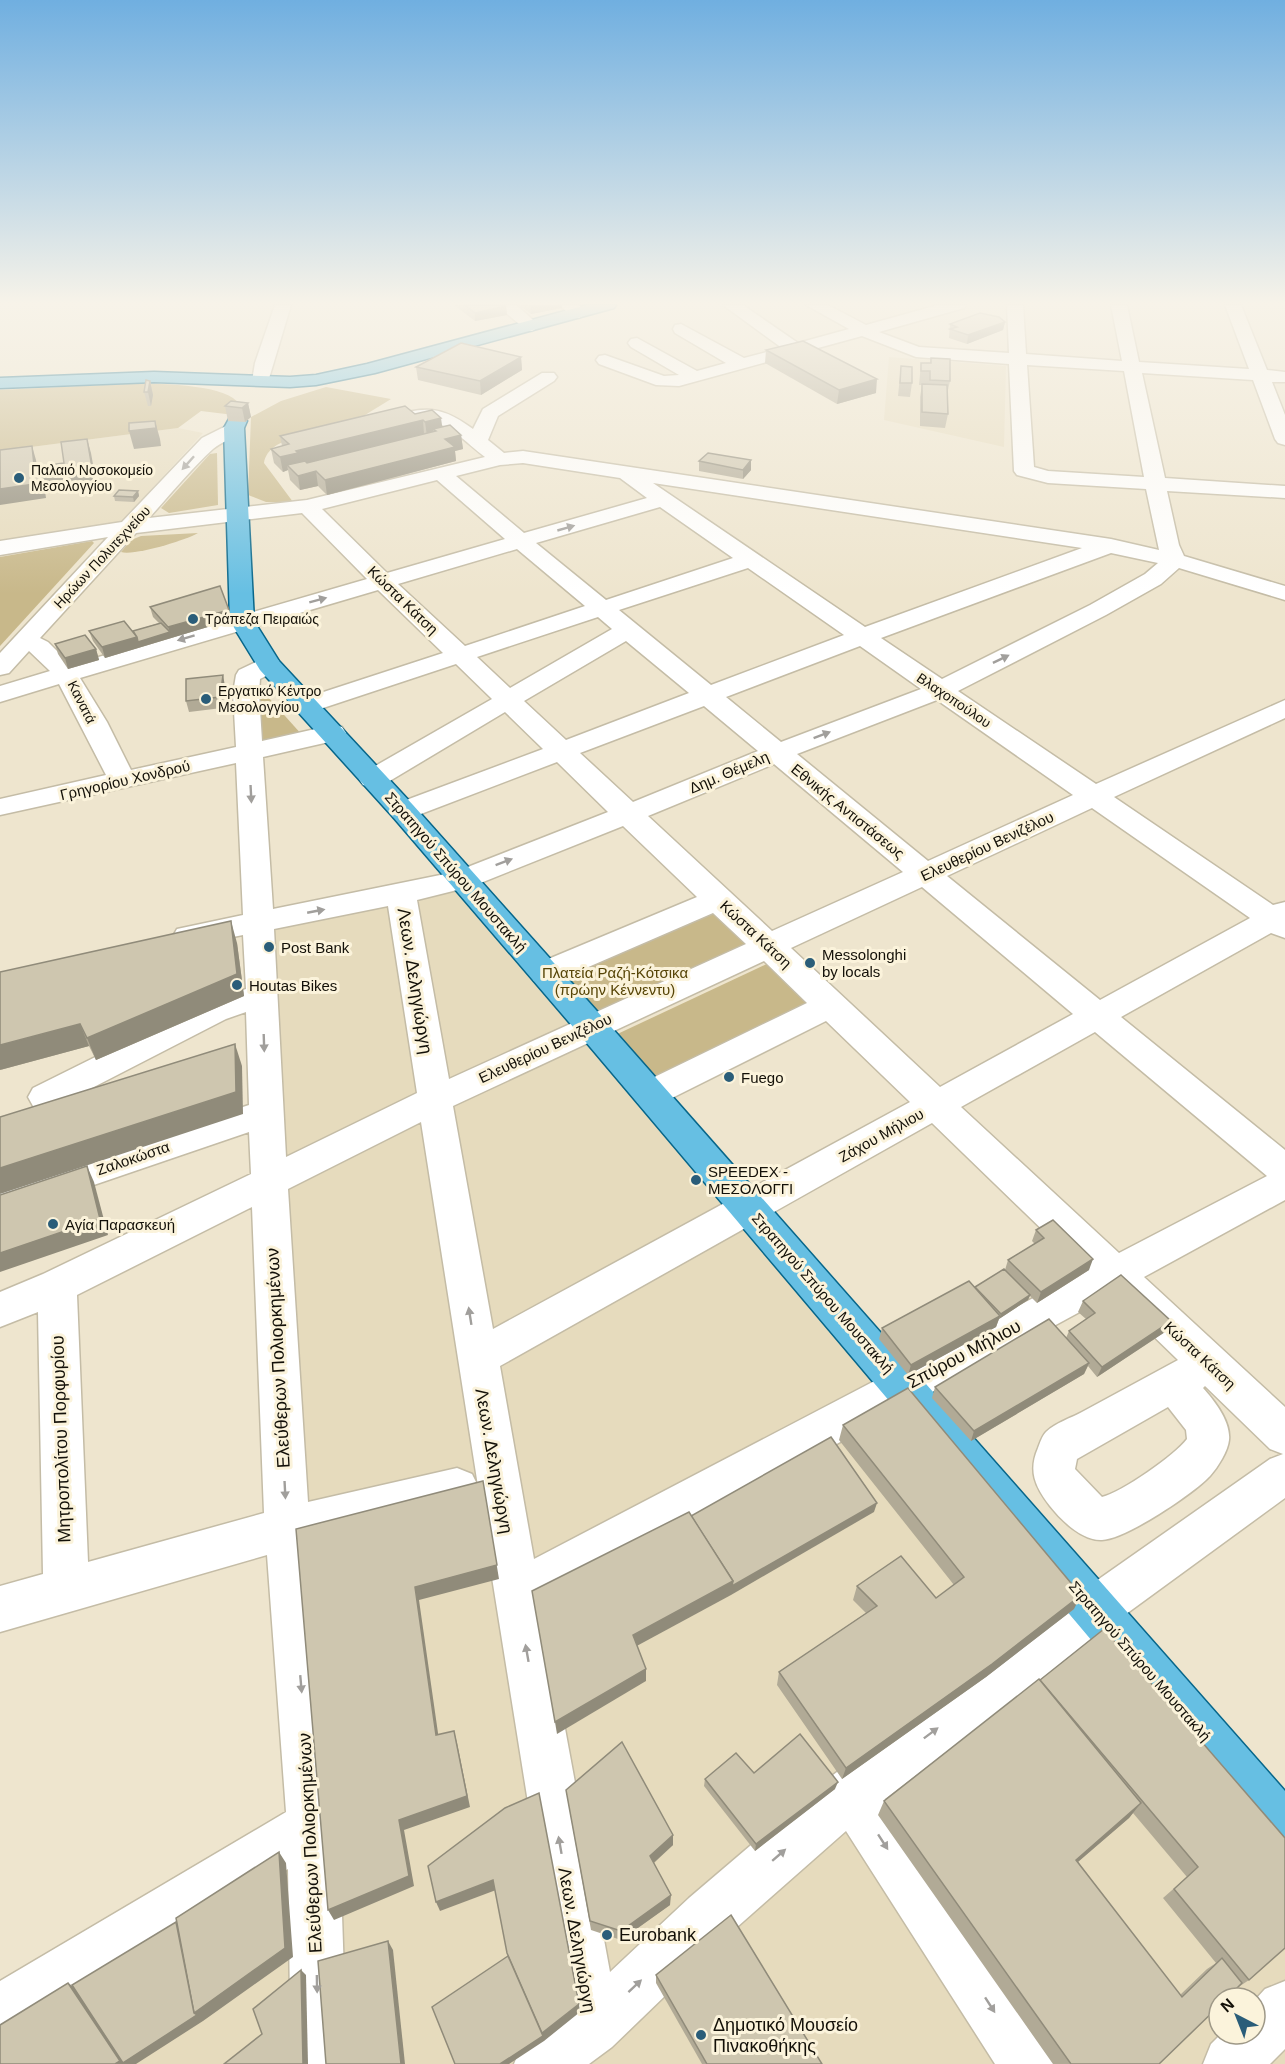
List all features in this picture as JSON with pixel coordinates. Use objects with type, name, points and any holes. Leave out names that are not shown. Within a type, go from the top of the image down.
[{"type":"main road","points":[[243,415],[250,401]]},
{"type":"main road","name":"Στρατηγού Σπύρου Μουστακλή","points":[[243,415],[237,514],[242,621],[269,665],[403,811],[545,973],[905,1386],[1285,1830]]},
{"type":"street","points":[[477,442],[490,413],[509,401]]},
{"type":"street","points":[[1020,401],[1024,471],[1042,477],[1285,492]]},
{"type":"street","points":[[1139,401],[1168,545],[1175,560]]},
{"type":"street","points":[[1270,401],[1285,439]]},
{"type":"street","name":"Ηρώων Πολυτεχνείου","points":[[0,668],[202,449],[243,415]]},
{"type":"street","points":[[377,425],[422,415],[439,415],[500,459]]},
{"type":"street","points":[[0,548],[130,527],[307,506],[500,459],[534,458],[1110,546],[1175,560],[1285,593]]},
{"type":"street","name":"Βλαχοπούλου","points":[[624,472],[661,500],[1094,796],[1281,920]]},
{"type":"street","name":"Εθνικής Αντιστάσεως","points":[[441,473],[601,609],[1285,1170]]},
{"type":"street","points":[[0,694],[242,621],[661,500]]},
{"type":"street","name":"Κώστα Κάτση","points":[[307,506],[383,582],[1285,1435]]},
{"type":"street","points":[[403,811],[861,637],[1110,546]]},
{"type":"street","points":[[308,705],[749,560]]},
{"type":"street","name":"Δημ. Θέμελη","points":[[164,941],[401,894],[463,879],[777,752],[940,690],[1098,610],[1153,579],[1175,560]]},
{"type":"street","points":[[374,779],[628,630]]},
{"type":"street","name":"Κανατά","points":[[24,640],[38,644],[67,674],[123,781]]},
{"type":"street","name":"Ελεύθερων Πολιορκημένων","points":[[269,665],[252,672],[246,680],[262,995],[268,1182],[287,1528],[313,1825],[319,2064]]},
{"type":"street","name":"Ελευθερίου Βενιζέλου","points":[[0,1310],[57,1286],[434,1100],[1285,708]]},
{"type":"street","name":"Γρηγορίου Χονδρού","points":[[0,807],[333,734]]},
{"type":"street","name":"Λεων. Δεληγιώργη","points":[[401,894],[477,1358],[592,2027]]},
{"type":"street","points":[[545,973],[718,899]]},
{"type":"street","name":"Ζάχου Μήλιου","points":[[477,1358],[1098,1016],[1281,920]]},
{"type":"street","points":[[45,1097],[215,1011],[262,995]]},
{"type":"street","points":[[650,1094],[830,1005]]},
{"type":"street","name":"Ζαλοκώστα","points":[[0,1202],[266,1113]]},
{"type":"street","name":"Σπύρου Μήλιου","points":[[517,1593],[1285,1183]]},
{"type":"street","name":"Μητροπολίτου Πορφυρίου","points":[[57,1286],[66,1592]]},
{"type":"street","points":[[1175,1385],[1210,1363]]},
{"type":"street","points":[[542,2064],[592,2027],[708,1917],[851,1793],[1095,1609],[1285,1473]]},
{"type":"street","points":[[0,1609],[287,1528],[498,1480]]},
{"type":"street","points":[[851,1793],[1028,2064]]},
{"type":"street","points":[[0,2012],[313,1825]]},
{"type":"street","points":[[1231,2064],[1285,2010]]},
{"type":"shaded area","points":[[885,401],[1005,401],[1004,447],[884,420]]},
{"type":"shaded area","points":[[178,428],[203,433],[119,524],[0,542],[0,451]]},
{"type":"shaded area","points":[[466,871],[1285,1813],[1285,2064],[0,2064],[286,1826],[243,920]]},
{"type":"green space","points":[[0,401],[236,401],[240,405],[234,415],[201,411],[178,428],[0,451]]},
{"type":"green space","points":[[280,401],[387,401],[337,430],[284,442],[275,446],[268,453],[264,463],[293,502],[266,502],[248,495],[251,417]]},
{"type":"green space","points":[[217,453],[218,505],[169,513],[161,508],[210,454]]},
{"type":"green space","points":[[198,533],[148,550],[121,552],[131,540],[141,536]]},
{"type":"green space","points":[[92,541],[94,543],[0,646],[0,557]]},
{"type":"green space","points":[[259,687],[303,736],[260,745],[256,688]]},
{"type":"green space","name":"Πλατεία Ραζή-Κότσικα (πρώην Κέννεντυ)","points":[[717,910],[752,942],[594,1016],[561,979]]},
{"type":"green space","name":"Πλατεία Ραζή-Κότσικα (πρώην Κέννεντυ)","points":[[771,962],[813,1002],[651,1082],[611,1037]]},
{"type":"building","points":[[231,401],[248,403],[242,408],[225,406]]},
{"type":"building","points":[[922,401],[948,401],[948,414],[922,412]]},
{"type":"building","points":[[405,406],[415,414],[432,410],[441,418],[425,422],[423,420],[296,451],[298,453],[280,457],[271,449],[289,444],[280,436]]},
{"type":"building","points":[[155,421],[156,428],[129,431],[129,423]]},
{"type":"building","points":[[450,425],[461,435],[445,439],[455,447],[325,480],[316,471],[298,476],[287,465],[305,461],[307,463],[436,431],[433,429]]},
{"type":"building","points":[[87,439],[93,473],[69,476],[69,472],[41,476],[41,483],[0,489],[0,450],[32,446],[34,465],[41,466],[64,463],[61,442]]},
{"type":"building","points":[[708,453],[751,460],[743,470],[699,461]]},
{"type":"building","points":[[119,490],[138,491],[133,497],[114,496]]},
{"type":"building","points":[[220,586],[229,610],[168,627],[150,607]]},
{"type":"building","points":[[124,621],[137,637],[102,647],[89,631]]},
{"type":"building","points":[[161,623],[170,632],[138,642],[133,631]]},
{"type":"building","points":[[85,635],[96,649],[65,658],[55,644]]},
{"type":"building","points":[[223,675],[220,697],[186,701],[186,679]]},
{"type":"building","points":[[231,921],[237,974],[87,1038],[80,1024],[0,1045],[0,972]]},
{"type":"building","points":[[235,1044],[236,1092],[0,1168],[0,1117]]},
{"type":"building","name":"Αγία Παρασκευή","points":[[87,1166],[100,1219],[0,1253],[0,1195]]},
{"type":"building","points":[[1053,1220],[1093,1259],[1041,1292],[1008,1260],[1044,1238],[1036,1230]]},
{"type":"building","points":[[1004,1269],[1030,1295],[1001,1314],[975,1287]]},
{"type":"building","points":[[1121,1275],[1171,1321],[1102,1367],[1069,1331],[1095,1313],[1083,1301]]},
{"type":"building","points":[[969,1281],[1000,1316],[911,1365],[882,1328]]},
{"type":"building","points":[[1049,1319],[1089,1363],[974,1431],[935,1387]]},
{"type":"building","points":[[908,1388],[1081,1595],[992,1664],[846,1768],[779,1672],[877,1606],[857,1586],[901,1556],[936,1598],[964,1577],[843,1425]]},
{"type":"building","points":[[831,1437],[877,1503],[732,1586],[733,1581],[691,1516]]},
{"type":"building","points":[[483,1481],[497,1565],[415,1587],[436,1735],[454,1731],[467,1796],[399,1820],[409,1876],[328,1910],[296,1529]]},
{"type":"building","points":[[689,1512],[733,1581],[633,1635],[646,1669],[555,1722],[532,1591]]},
{"type":"building","points":[[1104,1629],[1285,1838],[1285,1948],[1249,1980],[1174,1889],[1198,1867],[1040,1680]]},
{"type":"building","points":[[1039,1679],[1141,1803],[1076,1860],[1182,1997],[1222,1958],[1242,1983],[1239,1986],[1207,1986],[1207,2018],[1159,2064],[1071,2064],[884,1801]]},
{"type":"building","points":[[800,1734],[838,1782],[756,1844],[705,1779],[736,1753],[754,1773]]},
{"type":"building","points":[[622,1742],[673,1835],[650,1856],[671,1895],[621,1931],[590,1921],[566,1790]]},
{"type":"building","points":[[539,1793],[579,2004],[542,2033],[507,1953],[493,1880],[436,1902],[428,1866],[505,1808]]},
{"type":"building","points":[[279,1852],[285,1948],[194,2013],[176,1918]]},
{"type":"building","points":[[731,1915],[822,2064],[707,2064],[656,1975]]},
{"type":"building","points":[[176,1922],[194,2013],[197,2015],[123,2063],[72,1985]]},
{"type":"building","points":[[388,1941],[401,2064],[326,2064],[318,1961]]},
{"type":"building","points":[[508,1956],[543,2036],[500,2064],[455,2064],[432,2007]]},
{"type":"building","points":[[301,1970],[303,2064],[224,2064],[262,2034],[253,2009]]},
{"type":"building","points":[[68,1983],[120,2061],[115,2064],[0,2064],[0,2025]]},
{"type":"place","name":"Παλαιό Νοσοκομείο Μεσολογγίου","points":[[19,478]]},
{"type":"place","name":"Τράπεζα Πειραιώς","points":[[193,619]]},
{"type":"place","name":"Eργατικό Κέντρο Μεσολογγίου","points":[[206,699]]},
{"type":"place","name":"Post Bank","points":[[269,947]]},
{"type":"place","name":"Messolonghi by locals","points":[[810,963]]},
{"type":"place","name":"Houtas Bikes","points":[[237,985]]},
{"type":"place","name":"Fuego","points":[[729,1077]]},
{"type":"place","name":"SPEEDEX - ΜΕΣΟΛΟΓΓΙ","points":[[696,1180]]},
{"type":"place","name":"Αγία Παρασκευή","points":[[53,1224]]},
{"type":"place","name":"Eurobank","points":[[607,1935]]},
{"type":"place","name":"Δημοτικό Μουσείο Πινακοθήκης","points":[[701,2035]]}]
